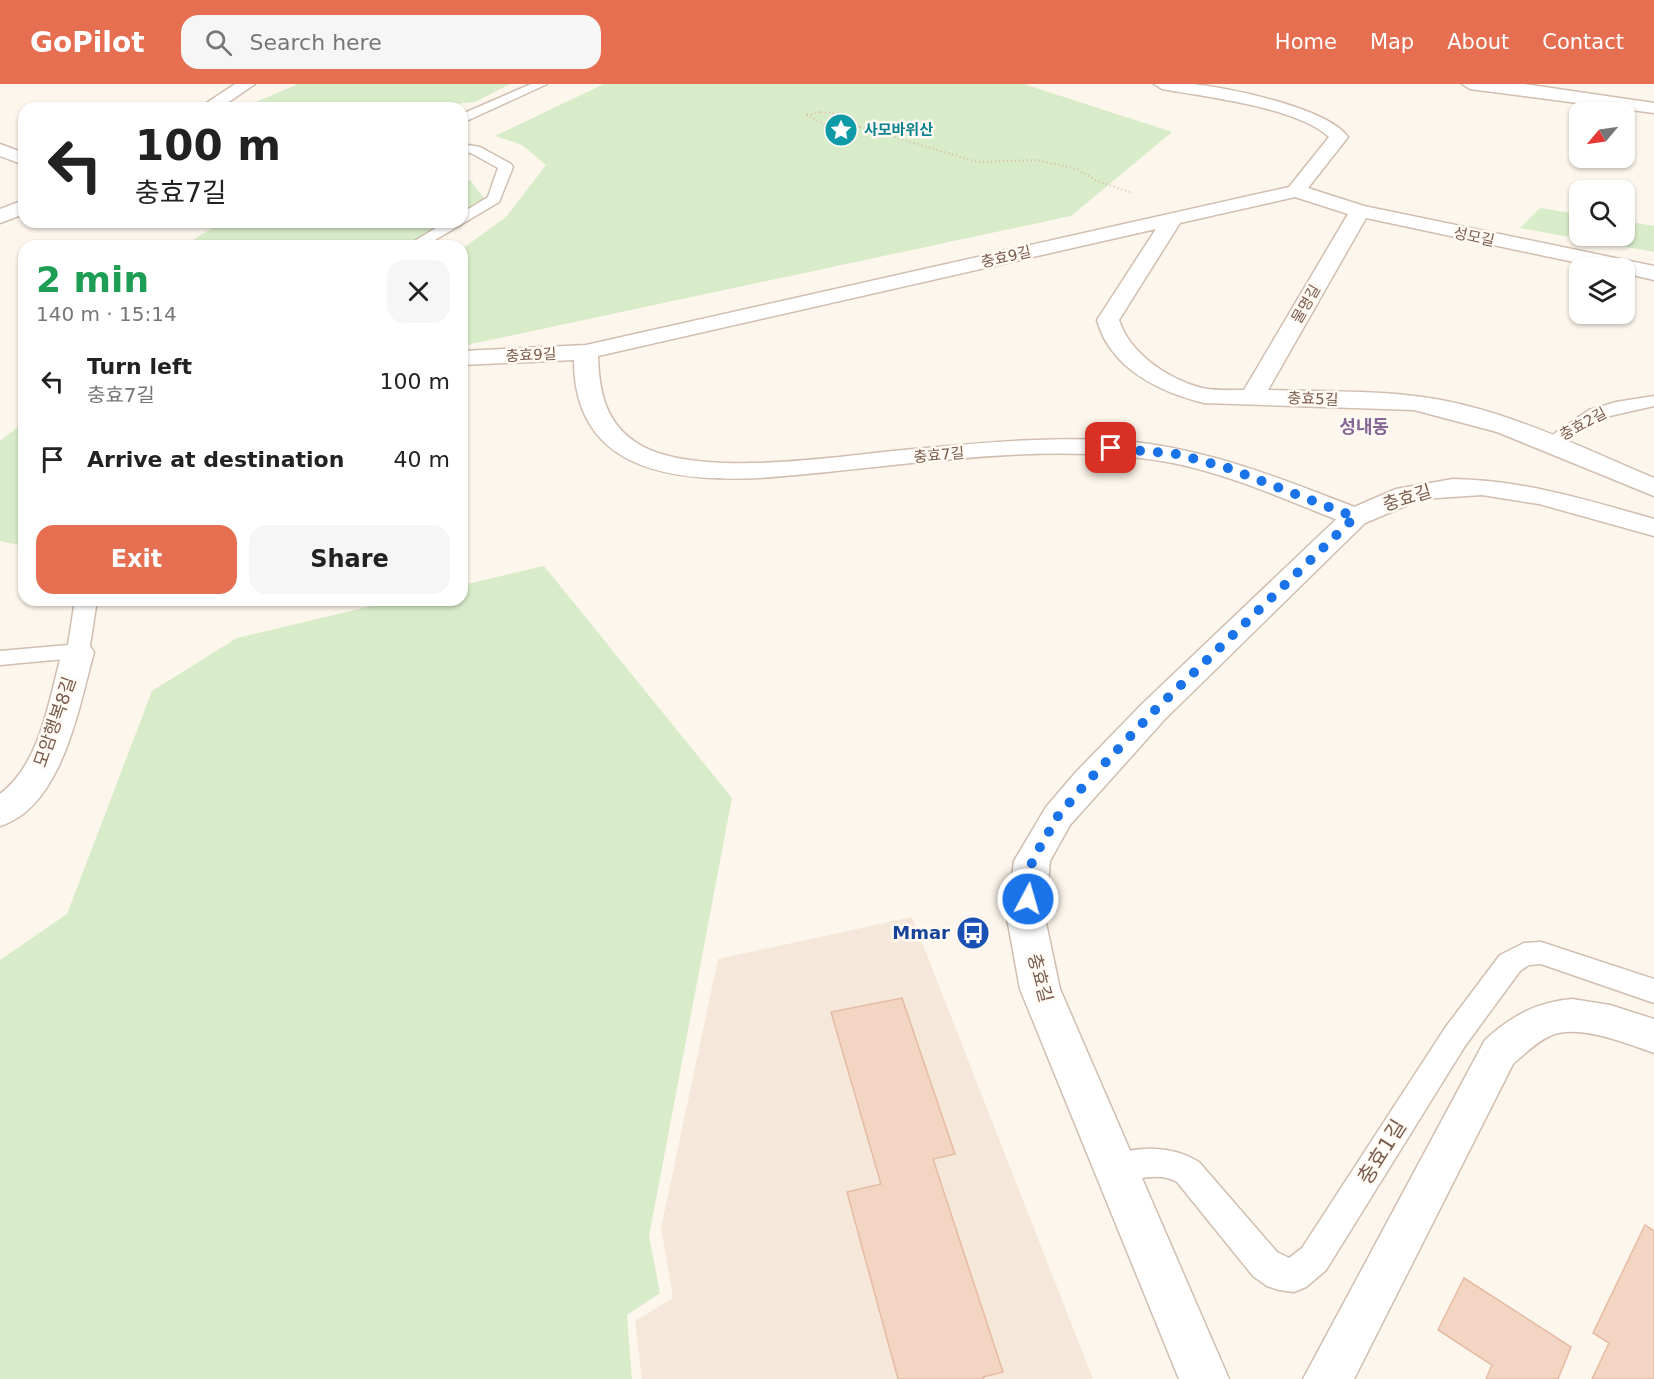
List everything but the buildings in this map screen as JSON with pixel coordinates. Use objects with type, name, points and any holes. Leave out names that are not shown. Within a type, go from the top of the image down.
[{"type":"street","points":[[218,102],[247,84]]},
{"type":"street","points":[[1162,84],[1286,110],[1336,132],[1339,137],[1296,191]]},
{"type":"street","points":[[1470,84],[1509,87],[1654,108]]},
{"type":"street","points":[[0,150],[18,157]]},
{"type":"street","name":"성모길","points":[[1296,191],[1360,211],[1654,273]]},
{"type":"street","name":"충효9길","points":[[468,358],[586,352],[1296,191]]},
{"type":"street","points":[[0,217],[18,209]]},
{"type":"street","name":"물명길","points":[[1252,397],[1360,211]]},
{"type":"street","name":"충효5길","points":[[1181,218],[1114,308],[1108,320],[1110,330],[1134,359],[1170,384],[1206,396],[1414,403],[1439,407],[1466,414],[1548,444],[1654,488]]},
{"type":"street","name":"충효7길","points":[[586,352],[586,389],[602,425],[614,439],[634,452],[657,462],[684,468],[733,472],[1016,448],[1111,448],[1176,454],[1225,467],[1355,517]]},
{"type":"street","name":"충효길","points":[[1204,1379],[1040,989],[1026,918],[1032,861],[1058,816],[1088,781],[1154,711],[1355,517],[1387,501],[1422,490],[1468,487],[1529,493],[1654,528]]},
{"type":"street","name":"모암행복8길","points":[[0,813],[11,806],[41,770],[78,652]]},
{"type":"street","points":[[1328,1379],[1499,1052],[1515,1035],[1535,1022],[1556,1015],[1578,1014],[1603,1019],[1654,1036]]},
{"type":"lane","points":[[468,116],[541,84]]},
{"type":"lane","points":[[468,149],[475,150],[506,167],[494,199],[468,215]]},
{"type":"lane","points":[[425,240],[446,228]]},
{"type":"lane","name":"충효2길","points":[[1548,444],[1595,414],[1616,407],[1654,401]]},
{"type":"lane","points":[[0,658],[78,652],[85,606]]},
{"type":"lane","name":"충효1길","points":[[1115,1168],[1166,1161],[1178,1164],[1188,1172],[1265,1264],[1279,1274],[1294,1275],[1314,1259],[1455,1037],[1510,963],[1527,952],[1542,954],[1654,991]]},
{"type":"path","points":[[860,127],[856,120],[838,113],[817,110],[807,115],[833,129],[860,127],[978,162],[1037,160],[1077,169],[1097,181],[1131,194],[1172,194],[1187,204],[1181,218]]},
{"type":"shaded area","points":[[912,917],[1093,1379],[642,1379],[635,1321],[673,1298],[661,1228],[718,959]]},
{"type":"green space","points":[[298,84],[510,84],[475,102],[468,103],[256,102]]},
{"type":"green space","points":[[604,84],[1024,84],[1172,132],[1071,216],[468,345],[468,245],[506,217],[546,165],[522,145],[495,136]]},
{"type":"green space","points":[[468,180],[471,181],[486,201],[468,211]]},
{"type":"green space","points":[[1540,208],[1569,212],[1569,237],[1520,228]]},
{"type":"green space","points":[[1635,223],[1654,226],[1654,252],[1620,246],[1635,246]]},
{"type":"green space","points":[[212,228],[436,228],[415,240],[193,240]]},
{"type":"green space","points":[[18,427],[18,545],[0,541],[0,441]]},
{"type":"green space","points":[[544,566],[732,798],[649,1236],[660,1293],[627,1315],[632,1379],[0,1379],[0,960],[67,914],[152,691],[237,638],[372,606],[468,606],[468,584]]},
{"type":"place","name":"사모바위산","points":[[841,130]]},
{"type":"place","name":"Mmar","points":[[973,933]]},
{"type":"district","name":"성내동","points":[[1364,427]]},
{"type":"route","points":[[1028,899],[1032,861],[1058,816],[1154,711],[1355,517],[1225,467],[1176,454],[1111,448]]}]
